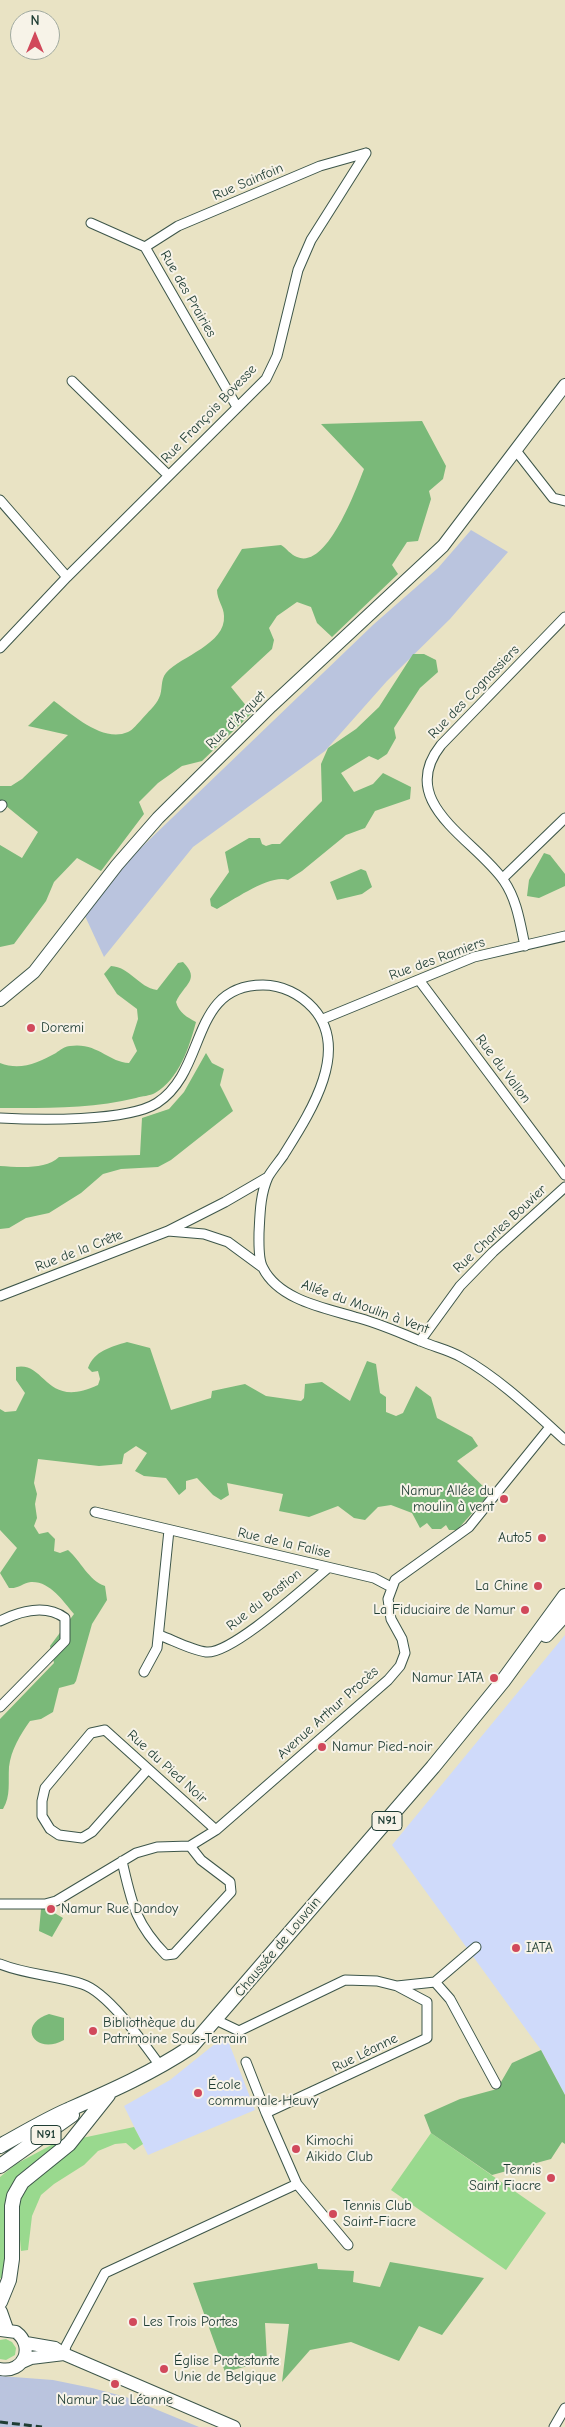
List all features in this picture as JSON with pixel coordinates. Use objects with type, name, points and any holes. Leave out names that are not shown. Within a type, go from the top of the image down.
[{"type":"main road","name":"Chaussée de Louvain","points":[[0,2146],[67,2110],[110,2093],[161,2067],[191,2047],[433,1767],[503,1681],[565,1596]]},
{"type":"main road","name":"Chaussée de Louvain","points":[[503,1681],[565,1614]]},
{"type":"main road","points":[[0,2302],[9,2280],[12,2259],[12,2206],[14,2196],[22,2182],[69,2144],[110,2093]]},
{"type":"main road","name":"N91","points":[[0,2166],[91,2101]]},
{"type":"main road","points":[[0,2312],[3,2330]]},
{"type":"street","name":"Rue Sainfoin","points":[[145,247],[178,226],[320,166],[366,153]]},
{"type":"street","name":"Rue François Bovesse","points":[[0,648],[67,577],[266,379],[278,356],[298,270],[311,240],[366,153]]},
{"type":"street","name":"Rue des Prairies","points":[[91,223],[145,247],[238,407]]},
{"type":"street","points":[[72,381],[168,475]]},
{"type":"street","name":"Rue d'Arquet","points":[[0,1000],[34,972],[118,865],[158,818],[271,706],[443,546],[517,452],[565,385]]},
{"type":"street","points":[[517,452],[553,498],[565,501]]},
{"type":"street","points":[[0,500],[67,577]]},
{"type":"street","name":"Rue des Cognassiers","points":[[525,946],[513,895],[502,878],[439,813],[431,800],[426,786],[427,770],[431,758],[441,745],[565,617]]},
{"type":"street","points":[[502,878],[565,818]]},
{"type":"street","name":"Rue des Ramiers","points":[[323,1019],[474,958],[565,936]]},
{"type":"street","name":"Rue du Vallon","points":[[419,980],[565,1175]]},
{"type":"street","points":[[0,1118],[36,1120],[98,1117],[136,1111],[154,1104],[171,1090],[184,1075],[208,1016],[217,1002],[244,988],[272,986],[291,991],[307,1002],[323,1019],[329,1037],[329,1058],[324,1076],[306,1119],[268,1177],[260,1202],[259,1239],[262,1267]]},
{"type":"street","name":"Rue de la Crête","points":[[0,1296],[168,1231],[225,1202],[268,1177]]},
{"type":"street","name":"Rue Charles Bouvier","points":[[420,1341],[460,1286],[492,1252],[565,1187]]},
{"type":"street","name":"Rue de la Crête","points":[[168,1231],[204,1234],[228,1242],[262,1267]]},
{"type":"street","name":"Allée du Moulin à Vent","points":[[262,1267],[288,1294],[315,1306],[381,1324],[459,1356],[476,1366],[565,1440]]},
{"type":"street","points":[[391,1587],[395,1580],[469,1528],[550,1427]]},
{"type":"street","name":"Rue de la Falise","points":[[95,1512],[374,1578],[391,1587]]},
{"type":"street","points":[[144,1672],[157,1648],[169,1530]]},
{"type":"street","name":"Rue du Bastion","points":[[159,1635],[207,1652],[216,1650],[236,1642],[328,1568]]},
{"type":"street","name":"Avenue Arthur Procès","points":[[0,1904],[46,1904],[56,1901],[122,1861],[147,1849],[190,1846],[216,1830],[388,1680],[400,1666],[405,1653],[402,1639],[391,1618],[388,1600],[391,1587]]},
{"type":"street","points":[[0,1621],[30,1610],[56,1611],[66,1618],[67,1627],[65,1641],[0,1707]]},
{"type":"street","name":"Rue du Pied Noir","points":[[148,1769],[92,1832],[82,1838],[59,1835],[50,1829],[42,1816],[42,1801],[45,1788],[91,1733],[105,1730],[216,1830]]},
{"type":"street","points":[[122,1861],[138,1921],[166,1955],[174,1954],[231,1892],[230,1882],[201,1860],[190,1846]]},
{"type":"street","points":[[216,2020],[239,2031],[345,1980],[377,1981],[396,1986],[435,1982],[476,1947]]},
{"type":"street","points":[[0,1964],[19,1971],[82,1984],[97,1990],[144,2043],[161,2067]]},
{"type":"street","points":[[435,1982],[450,1999],[496,2084]]},
{"type":"street","name":"Rue Léanne","points":[[266,2113],[427,2038],[427,2002],[396,1986]]},
{"type":"street","points":[[246,2062],[297,2184],[348,2245]]},
{"type":"street","points":[[64,2354],[105,2273],[297,2184]]},
{"type":"street","points":[[3,2330],[16,2332],[26,2343],[55,2348],[64,2354],[234,2427]]},
{"type":"street","points":[[22,2362],[25,2356],[26,2343]]},
{"type":"street","points":[[0,2369],[10,2370],[31,2358],[64,2354]]},
{"type":"street","points":[[554,2427],[565,2408]]},
{"type":"shaded area","points":[[471,530],[508,552],[450,619],[387,681],[325,751],[193,847],[104,957],[85,916],[121,867],[374,624],[438,568]]},
{"type":"shaded area","name":"IATA","points":[[565,1635],[565,2095],[541,2050],[392,1845]]},
{"type":"shaded area","name":"École communale Heuvy","points":[[221,2039],[229,2043],[255,2110],[148,2155],[124,2106],[170,2080]]},
{"type":"shaded area","points":[[0,2376],[53,2380],[92,2388],[126,2397],[199,2427],[0,2427]]},
{"type":"green space","points":[[422,421],[446,466],[443,479],[429,491],[431,499],[418,541],[407,542],[392,565],[398,574],[332,637],[317,623],[311,607],[297,602],[277,616],[269,628],[274,640],[272,649],[231,687],[252,713],[202,761],[182,766],[158,783],[139,802],[144,814],[101,871],[77,858],[54,882],[46,901],[14,944],[0,947],[0,845],[22,858],[38,832],[0,801],[0,786],[11,786],[22,779],[68,735],[28,726],[54,701],[79,720],[99,731],[118,734],[132,730],[158,701],[166,673],[210,642],[223,626],[223,610],[217,590],[242,549],[281,545],[297,557],[308,558],[319,552],[339,525],[364,469],[321,424]]},
{"type":"green space","points":[[413,654],[424,654],[436,660],[438,672],[420,688],[394,728],[396,738],[387,754],[378,760],[369,756],[341,773],[354,792],[373,784],[383,773],[411,787],[410,799],[375,811],[365,828],[346,835],[288,880],[280,879],[262,884],[217,909],[211,906],[210,899],[229,872],[225,852],[249,838],[260,838],[262,844],[266,846],[280,844],[322,801],[321,764],[328,748],[356,729],[379,707]]},
{"type":"green space","points":[[544,853],[550,855],[565,874],[565,886],[539,898],[527,896],[529,880]]},
{"type":"green space","points":[[361,869],[366,871],[372,887],[362,894],[337,900],[330,882]]},
{"type":"green space","points":[[183,962],[191,973],[191,978],[176,1002],[181,1012],[196,1022],[182,1062],[171,1080],[163,1087],[151,1095],[119,1102],[68,1107],[0,1108],[0,1063],[15,1066],[29,1065],[63,1048],[79,1046],[95,1049],[122,1062],[129,1063],[137,1051],[132,1038],[138,1019],[137,1009],[117,994],[104,974],[111,966],[118,967],[144,985],[157,990],[178,963]]},
{"type":"green space","points":[[206,1053],[212,1063],[224,1069],[220,1085],[233,1111],[171,1160],[158,1167],[121,1169],[103,1174],[81,1193],[49,1213],[26,1218],[9,1228],[0,1229],[0,1166],[39,1166],[59,1157],[140,1155],[142,1118],[169,1109],[184,1092]]},
{"type":"green space","points":[[127,1342],[150,1348],[171,1410],[211,1398],[212,1391],[245,1384],[266,1396],[301,1401],[304,1398],[305,1384],[322,1382],[350,1401],[367,1361],[376,1364],[380,1393],[386,1397],[386,1412],[396,1416],[403,1413],[416,1386],[431,1397],[437,1418],[472,1437],[478,1446],[457,1461],[490,1493],[457,1530],[449,1530],[446,1525],[441,1529],[432,1529],[427,1523],[420,1528],[412,1513],[391,1505],[378,1507],[365,1520],[354,1518],[338,1506],[309,1517],[279,1511],[283,1494],[227,1483],[229,1495],[221,1500],[213,1495],[197,1478],[186,1481],[186,1489],[179,1495],[166,1478],[144,1476],[135,1471],[147,1453],[136,1446],[124,1454],[122,1464],[99,1466],[38,1459],[34,1483],[37,1494],[35,1504],[37,1518],[34,1526],[39,1534],[48,1532],[55,1539],[54,1551],[60,1553],[68,1550],[89,1575],[105,1586],[107,1600],[92,1624],[76,1681],[74,1684],[59,1688],[53,1712],[41,1719],[30,1721],[16,1743],[9,1767],[9,1789],[6,1804],[3,1809],[0,1809],[0,1719],[54,1663],[50,1646],[74,1614],[50,1588],[31,1582],[15,1588],[9,1588],[0,1573],[17,1548],[0,1530],[0,1409],[5,1412],[16,1411],[25,1393],[16,1380],[16,1367],[26,1367],[34,1371],[57,1389],[67,1392],[80,1391],[98,1385],[100,1379],[98,1371],[92,1372],[88,1368],[94,1357],[104,1350]]},
{"type":"green space","points":[[46,1908],[63,1918],[52,1937],[39,1931],[41,1909]]},
{"type":"green space","points":[[49,2014],[64,2018],[64,2040],[54,2044],[38,2042],[33,2037],[32,2031],[33,2025],[39,2019]]},
{"type":"green space","points":[[541,2050],[565,2095],[565,2144],[562,2142],[551,2159],[492,2175],[431,2133],[424,2115],[460,2099],[497,2089],[512,2063]]},
{"type":"green space","points":[[134,2127],[143,2144],[134,2150],[126,2143],[115,2144],[98,2151],[84,2165],[54,2184],[41,2195],[32,2216],[28,2250],[21,2251],[17,2205],[22,2192],[31,2182],[82,2138]]},
{"type":"green space","points":[[431,2133],[546,2213],[506,2270],[391,2190]]},
{"type":"green space","points":[[68,2136],[27,2172],[8,2233],[4,2279],[0,2278],[0,2177],[16,2164]]},
{"type":"green space","points":[[390,2262],[484,2278],[442,2335],[419,2326],[399,2361],[351,2342],[310,2350],[282,2382],[289,2324],[265,2323],[267,2361],[225,2372],[193,2283],[317,2263],[318,2269],[354,2271],[353,2282],[380,2287]]},
{"type":"green space","points":[[6,2339],[12,2342],[16,2348],[15,2355],[6,2360],[0,2359],[0,2340]]},
{"type":"railway","points":[[0,2422],[42,2427]]},
{"type":"place","name":"Doremi","points":[[31,1028]]},
{"type":"place","name":"Namur Allée du moulin à vent","points":[[504,1499]]},
{"type":"place","name":"Auto5","points":[[542,1538]]},
{"type":"place","name":"La Chine","points":[[538,1586]]},
{"type":"place","name":"La Fiduciaire de Namur","points":[[525,1610]]},
{"type":"place","name":"Namur IATA","points":[[494,1678]]},
{"type":"place","name":"Namur Pied-noir","points":[[322,1747]]},
{"type":"place","name":"Namur Rue Dandoy","points":[[51,1909]]},
{"type":"place","name":"IATA","points":[[516,1948]]},
{"type":"place","name":"Bibliothèque du Patrimoine Sous-Terrain","points":[[93,2031]]},
{"type":"place","name":"École communale Heuvy","points":[[198,2093]]},
{"type":"place","name":"Kimochi Aikido Club","points":[[296,2149]]},
{"type":"place","name":"Tennis Saint Fiacre","points":[[551,2178]]},
{"type":"place","name":"Tennis Club Saint-Fiacre","points":[[333,2214]]},
{"type":"place","name":"Les Trois Portes","points":[[133,2322]]},
{"type":"place","name":"Église Protestante Unie de Belgique","points":[[164,2369]]},
{"type":"place","name":"Namur Rue Léanne","points":[[115,2384]]}]
